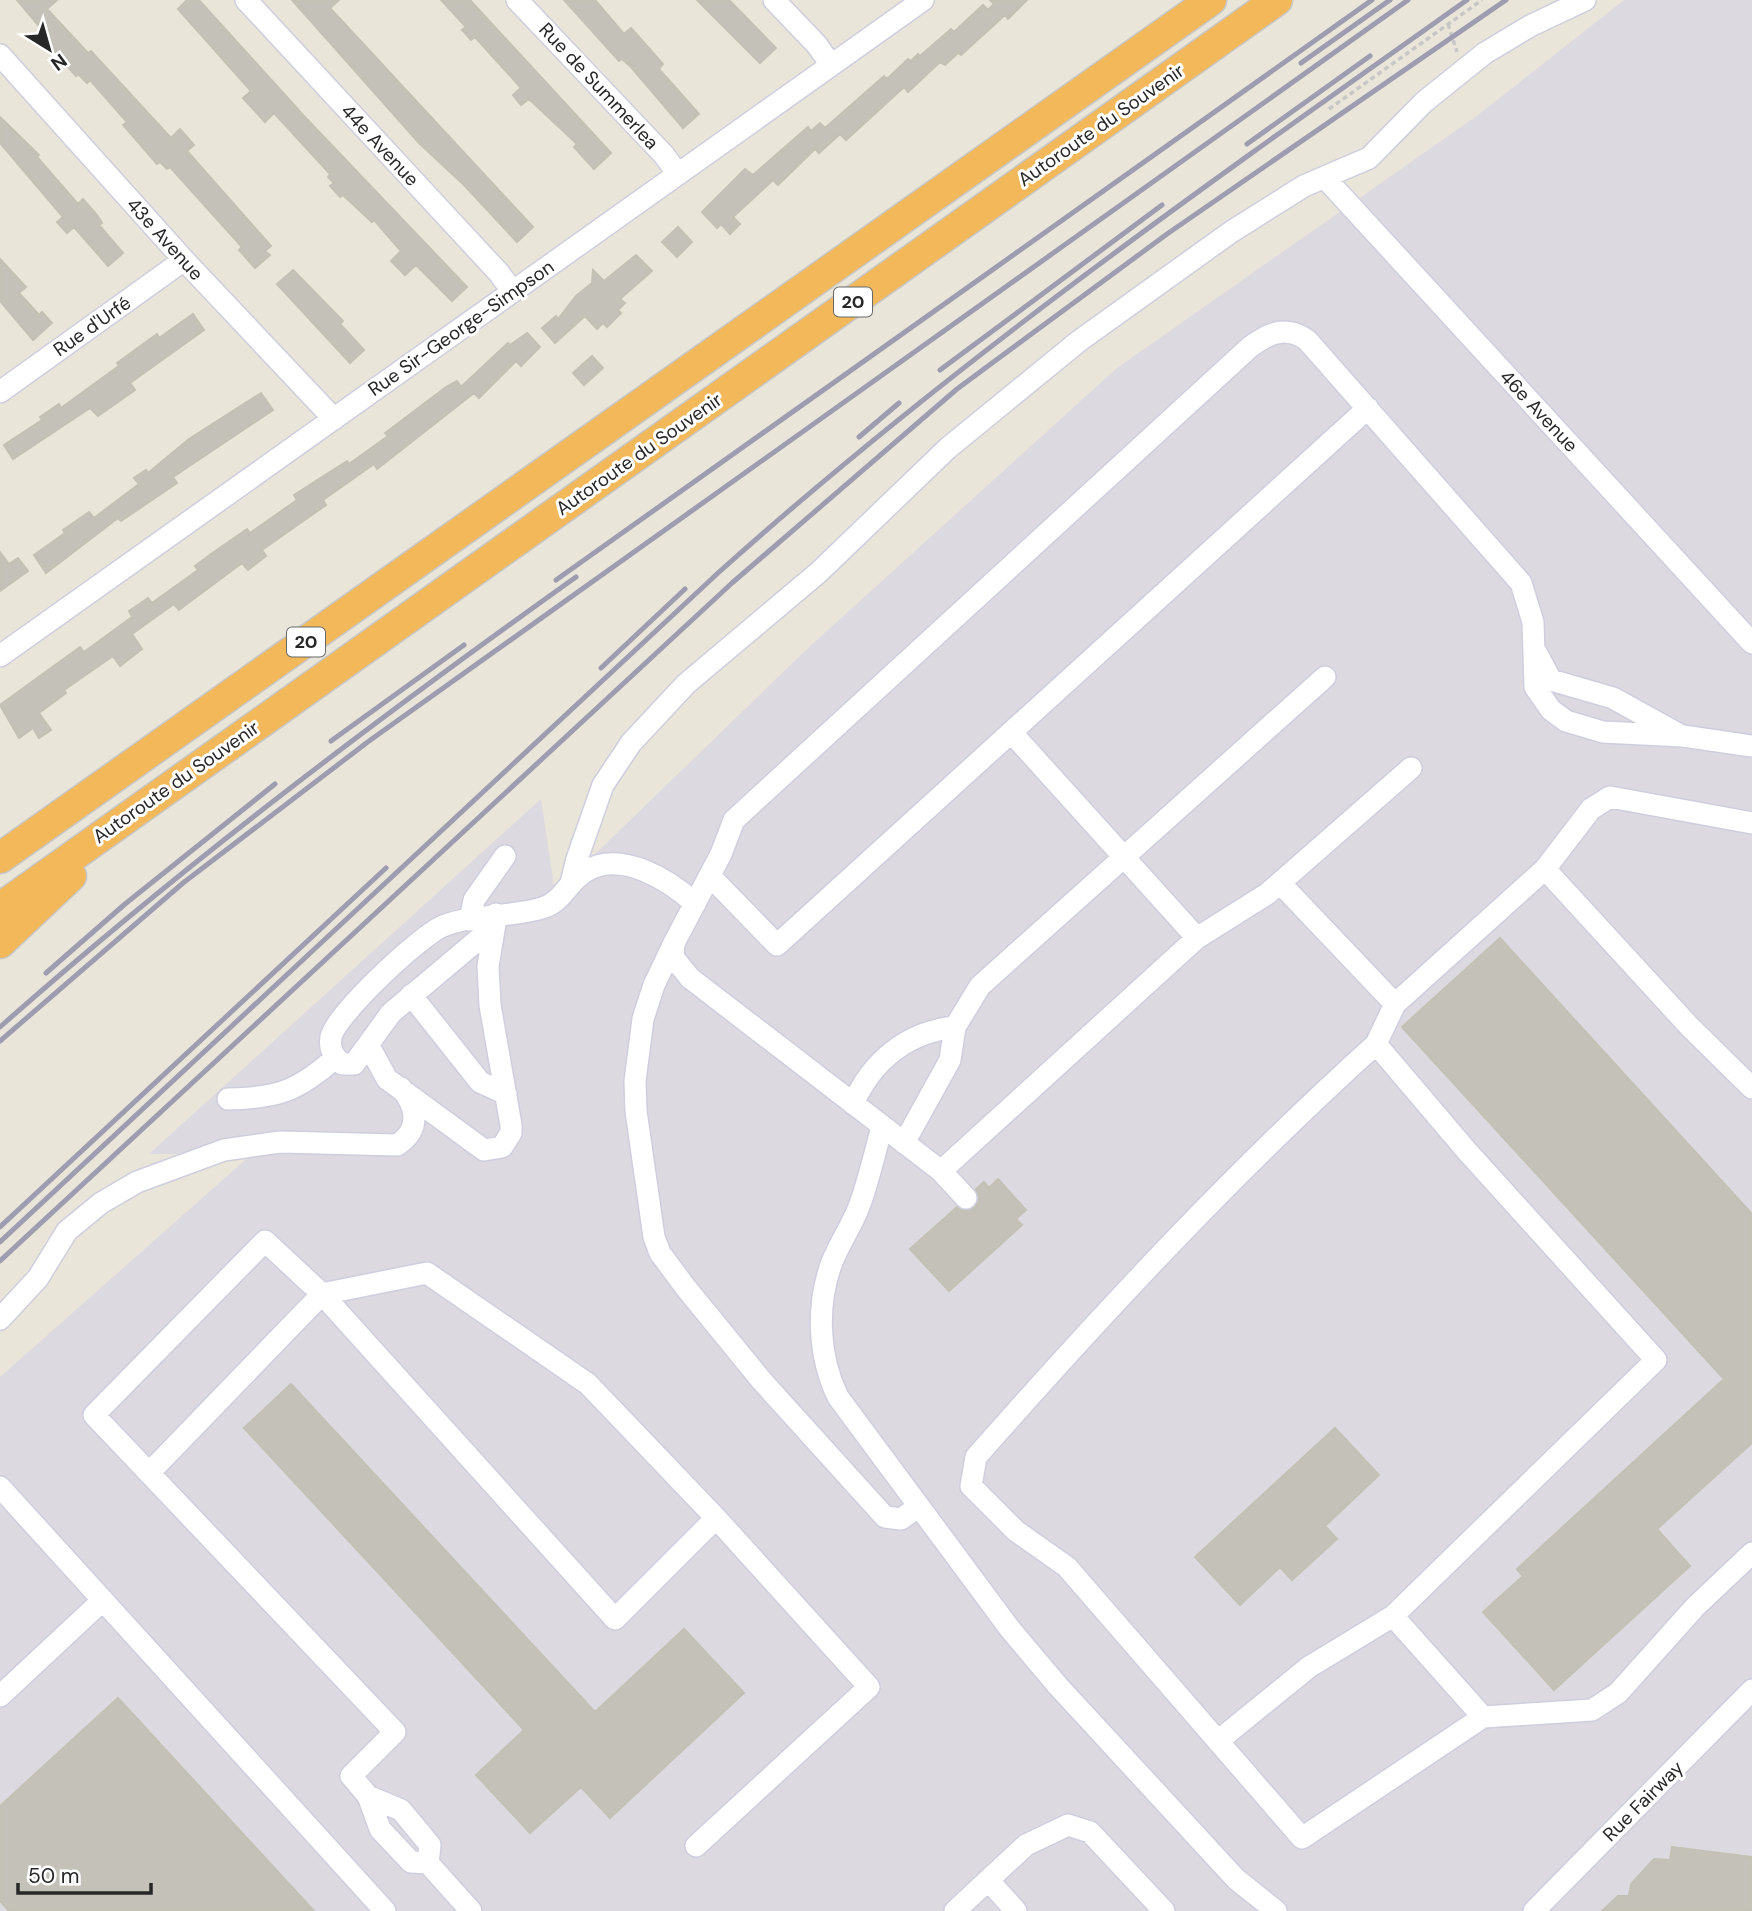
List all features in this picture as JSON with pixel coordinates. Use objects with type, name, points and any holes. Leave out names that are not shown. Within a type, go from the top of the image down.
[{"type":"highway","name":"Autoroute du Souvenir","points":[[0,858],[1211,0]]},
{"type":"highway","name":"Autoroute du Souvenir","points":[[0,908],[1277,0]]},
{"type":"highway","points":[[0,943],[148,802]]},
{"type":"street","name":"44e Avenue","points":[[246,0],[499,273],[512,291]]},
{"type":"street","name":"Rue de Summerlea","points":[[517,0],[664,155],[678,174]]},
{"type":"street","points":[[774,0],[817,45],[831,65]]},
{"type":"street","name":"Rue Sir-George-Simpson","points":[[0,656],[923,0]]},
{"type":"street","points":[[572,883],[596,804],[612,768],[631,743],[686,684],[819,572],[906,487],[1025,383],[1231,232],[1304,186],[1326,179],[1369,158],[1424,103],[1485,53],[1530,26],[1585,0]]},
{"type":"street","name":"43e Avenue","points":[[0,55],[184,260],[334,419]]},
{"type":"street","name":"46e Avenue","points":[[1326,179],[1752,643]]},
{"type":"street","name":"Rue d'Urfé","points":[[3,385],[184,260]]},
{"type":"street","points":[[918,1507],[896,1520],[885,1517],[762,1381],[685,1288],[660,1252],[650,1219],[635,1081],[643,1019],[654,985],[710,876],[734,820],[1250,346],[1276,332],[1298,334],[1307,340],[1521,583],[1533,622],[1535,687],[1552,710],[1566,721],[1603,732],[1683,736],[1752,746]]},
{"type":"street","points":[[710,876],[776,946],[1368,408]]},
{"type":"street","points":[[1535,649],[1539,663],[1551,680],[1613,698],[1683,736]]},
{"type":"street","points":[[904,1143],[950,1059],[955,1027],[980,986],[1325,677]]},
{"type":"street","points":[[1011,732],[1197,938]]},
{"type":"street","points":[[942,1171],[1197,938],[1280,883],[1411,768]]},
{"type":"street","points":[[1752,822],[1610,797],[1591,809],[1545,869],[1395,1004],[1376,1044],[1302,1111],[1105,1310],[976,1457],[971,1486],[1016,1531],[1067,1567],[1302,1838],[1483,1717],[1592,1710],[1618,1693],[1695,1607],[1752,1553]]},
{"type":"street","points":[[470,920],[474,900],[505,856]]},
{"type":"street","points":[[495,919],[391,1013],[354,1064],[342,1064],[335,1058],[331,1039],[341,1016],[429,933],[444,926],[470,920],[495,919],[545,907],[563,895],[585,871],[598,866],[636,869],[657,874],[676,886],[695,904]]},
{"type":"street","points":[[1545,869],[1689,1026],[1752,1088]]},
{"type":"street","points":[[1280,883],[1395,1004]]},
{"type":"street","points":[[369,1046],[380,1072],[465,1139],[485,1150],[492,1151],[502,1147],[511,1133],[490,1005],[488,965],[495,919]]},
{"type":"street","points":[[674,943],[673,957],[690,978],[942,1171],[966,1198]]},
{"type":"street","points":[[654,985],[666,974],[690,978]]},
{"type":"street","points":[[411,995],[480,1082],[506,1094]]},
{"type":"street","points":[[853,1104],[865,1079],[889,1053],[921,1035],[955,1027]]},
{"type":"street","points":[[1217,1741],[1309,1667],[1394,1616],[1656,1360],[1466,1150],[1376,1044]]},
{"type":"street","points":[[228,1099],[286,1093],[311,1079],[335,1058]]},
{"type":"street","points":[[0,1319],[38,1278],[67,1231],[118,1192],[165,1170],[233,1149],[280,1142],[397,1145],[409,1136],[415,1123],[413,1106],[401,1088]]},
{"type":"street","points":[[882,1127],[860,1206],[832,1262],[825,1288],[822,1309],[824,1364],[840,1401],[1010,1629],[1058,1686],[1236,1878],[1276,1911]]},
{"type":"street","points":[[471,1911],[428,1863],[430,1845],[401,1810],[368,1796],[351,1776],[395,1732],[94,1415],[265,1241],[322,1294],[615,1619],[716,1518]]},
{"type":"street","points":[[150,1472],[322,1294],[427,1273],[588,1384],[716,1518],[869,1687],[696,1846]]},
{"type":"street","points":[[0,1487],[385,1911]]},
{"type":"street","points":[[0,1696],[103,1600]]},
{"type":"street","points":[[1394,1616],[1483,1717]]},
{"type":"street","name":"Rue Fairway","points":[[1534,1911],[1752,1690]]},
{"type":"street","points":[[955,1911],[1035,1839],[1059,1827],[1074,1825],[1094,1836],[1164,1911]]},
{"type":"street","points":[[988,1880],[1016,1911]]},
{"type":"path","points":[[1329,109],[1482,0]]},
{"type":"path","points":[[1448,24],[1455,48],[1461,56]]},
{"type":"shaded area","points":[[1624,0],[1752,0],[1752,1911],[0,1911],[0,1377],[252,1154],[149,1154],[541,799],[555,893],[807,649],[1117,368],[1478,115]]},
{"type":"building","points":[[17,0],[57,0],[47,9],[88,53],[91,51],[171,138],[180,129],[194,145],[187,151],[271,246],[265,251],[270,255],[255,268],[239,250],[242,247],[170,167],[167,169],[160,162],[157,164],[123,125],[127,122],[90,80],[87,83],[78,74],[76,76],[48,45],[41,34],[44,32]]},
{"type":"building","points":[[187,0],[199,0],[304,116],[467,287],[452,301],[416,265],[405,275],[391,261],[401,251],[374,220],[372,222],[343,195],[340,197],[330,186],[334,183],[328,177],[330,174],[274,113],[265,122],[243,98],[251,91],[178,9]]},
{"type":"building","points":[[292,0],[339,0],[330,8],[533,227],[517,242],[464,185],[419,143]]},
{"type":"building","points":[[441,0],[470,0],[611,153],[594,169],[574,147],[577,144],[529,99],[521,105],[513,95],[521,88],[475,37],[471,40],[462,30],[466,27]]},
{"type":"building","points":[[564,0],[595,0],[624,34],[631,28],[663,64],[659,69],[699,114],[683,128],[631,67],[622,59],[619,61]]},
{"type":"building","points":[[697,0],[729,0],[776,48],[760,63]]},
{"type":"building","points":[[990,0],[1027,0],[1008,19],[1005,15],[961,55],[958,53],[945,65],[940,62],[908,92],[904,87],[846,140],[840,134],[819,153],[815,149],[778,185],[773,180],[733,217],[740,224],[730,234],[721,224],[717,228],[702,212],[745,169],[753,175],[808,127],[811,131],[820,123],[825,128],[884,76],[887,79],[908,59],[911,61],[918,54],[920,56],[951,29],[954,32],[983,5],[988,10],[994,4]]},
{"type":"building","points":[[0,117],[39,155],[37,157],[78,204],[83,199],[97,215],[102,223],[99,225],[123,253],[108,266],[74,227],[67,233],[57,222],[63,217],[0,143]]},
{"type":"building","points":[[678,227],[692,242],[677,257],[662,242]]},
{"type":"building","points":[[636,255],[652,271],[620,299],[625,303],[618,310],[621,313],[607,327],[603,323],[597,329],[585,316],[555,343],[542,328],[556,316],[558,319],[576,296],[592,283],[593,270],[604,281]]},
{"type":"building","points":[[0,259],[26,287],[19,293],[39,315],[42,312],[52,323],[33,340],[0,301]]},
{"type":"building","points":[[293,270],[343,321],[340,324],[364,350],[350,363],[277,284]]},
{"type":"building","points":[[193,314],[204,330],[130,383],[135,390],[98,416],[90,408],[13,459],[4,445],[42,420],[40,417],[59,404],[61,408],[119,366],[117,363],[157,334],[159,338]]},
{"type":"building","points":[[527,333],[540,347],[521,366],[516,361],[479,398],[474,393],[377,469],[374,464],[323,500],[326,505],[262,550],[266,556],[248,570],[242,563],[179,610],[174,604],[132,634],[142,649],[120,666],[113,656],[64,690],[66,693],[39,713],[51,730],[39,738],[33,728],[19,738],[0,705],[80,647],[84,652],[132,617],[129,611],[148,598],[152,603],[198,570],[195,566],[247,529],[250,533],[297,500],[294,495],[347,461],[349,464],[388,436],[385,433],[446,387],[457,381],[461,387],[508,343],[510,345]]},
{"type":"building","points":[[592,356],[603,368],[584,385],[573,373]]},
{"type":"building","points":[[261,393],[273,410],[173,477],[177,483],[121,521],[118,518],[46,573],[34,555],[65,533],[63,530],[89,512],[94,518],[139,484],[134,478],[146,470],[148,473],[189,439]]},
{"type":"building","points":[[0,552],[9,564],[18,558],[28,571],[0,591]]},
{"type":"building","points":[[1500,938],[1752,1214],[1752,1443],[1657,1529],[1690,1566],[1554,1690],[1483,1612],[1523,1576],[1517,1569],[1724,1379],[1402,1027]]},
{"type":"building","points":[[998,1179],[1026,1210],[1016,1219],[1022,1225],[949,1291],[910,1249],[957,1207],[963,1211],[974,1208],[979,1201],[976,1189],[984,1182],[989,1188]]},
{"type":"building","points":[[291,1384],[595,1712],[684,1629],[744,1693],[610,1818],[581,1787],[530,1833],[476,1775],[524,1730],[244,1428]]},
{"type":"building","points":[[1335,1428],[1379,1475],[1325,1526],[1337,1539],[1292,1580],[1280,1567],[1240,1605],[1195,1557]]},
{"type":"building","points":[[118,1698],[314,1911],[9,1911],[0,1901],[0,1806]]},
{"type":"building","points":[[1672,1847],[1752,1857],[1752,1911],[1602,1911],[1618,1896],[1629,1896],[1631,1884],[1654,1859],[1670,1860]]},
{"type":"railway","points":[[556,580],[1372,0]]},
{"type":"railway","points":[[1301,63],[1390,0]]},
{"type":"railway","points":[[0,1041],[183,883],[369,741],[1408,0]]},
{"type":"railway","points":[[0,1242],[718,573],[807,495],[990,347],[1084,276],[1467,0]]},
{"type":"railway","points":[[0,1261],[732,583],[957,389],[1167,234],[1506,0]]},
{"type":"railway","points":[[1247,144],[1370,56]]},
{"type":"railway","points":[[940,370],[1162,205]]},
{"type":"railway","points":[[859,437],[899,403]]},
{"type":"railway","points":[[0,1027],[139,908],[282,794],[576,577]]},
{"type":"railway","points":[[601,668],[685,589]]},
{"type":"railway","points":[[331,741],[464,645]]},
{"type":"railway","points":[[46,973],[125,904],[275,784]]},
{"type":"railway","points":[[0,1227],[386,868]]}]
